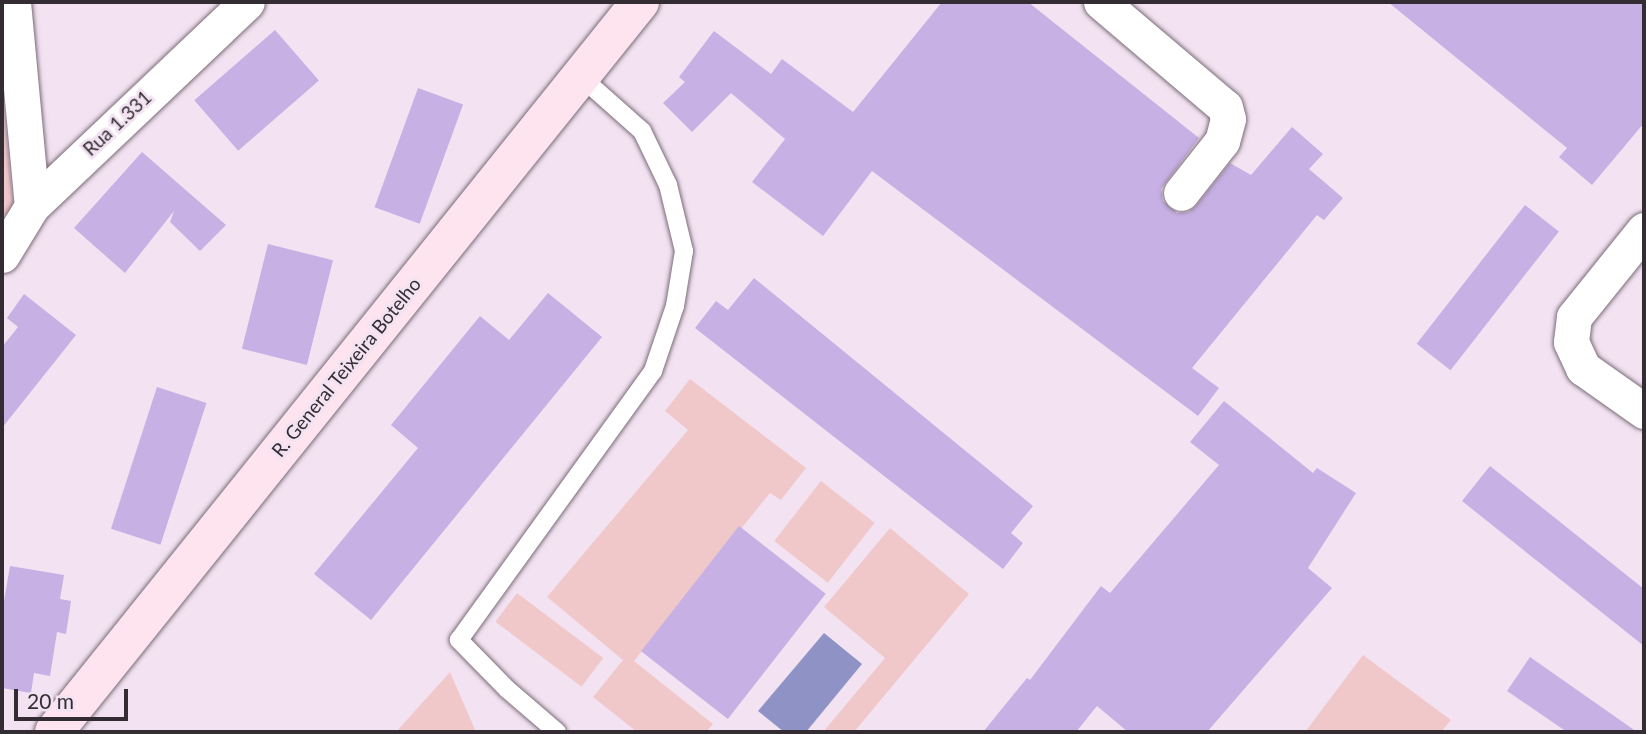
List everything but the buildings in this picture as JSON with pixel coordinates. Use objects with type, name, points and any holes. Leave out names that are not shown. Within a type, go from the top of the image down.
[{"type":"street","points":[[13,2],[32,206]]},
{"type":"street","name":"Rua 1.331","points":[[2,256],[32,206],[247,2]]},
{"type":"street","name":"R. General Teixeira Botelho","points":[[54,732],[639,2]]},
{"type":"street","points":[[1101,2],[1225,107],[1228,119],[1222,141],[1181,193]]},
{"type":"street","points":[[1644,230],[1574,317],[1571,342],[1583,368],[1644,411]]},
{"type":"lane","points":[[557,732],[507,689],[459,640],[653,371],[675,306],[684,251],[668,185],[642,131],[579,75]]},
{"type":"shaded area","points":[[2,90],[14,214],[2,215]]},
{"type":"shaded area","points":[[690,379],[806,468],[781,500],[770,493],[634,661],[713,724],[706,732],[637,732],[593,697],[623,660],[547,597],[688,430],[665,411]]},
{"type":"shaded area","points":[[821,481],[875,523],[828,583],[774,541]]},
{"type":"shaded area","points":[[890,528],[969,594],[854,732],[823,732],[885,658],[824,607]]},
{"type":"shaded area","points":[[517,593],[603,658],[582,687],[495,622]]},
{"type":"shaded area","points":[[1363,655],[1451,720],[1441,732],[1305,732]]},
{"type":"shaded area","points":[[450,672],[476,732],[396,732]]},
{"type":"water","points":[[824,633],[862,664],[806,732],[784,732],[758,711]]}]
